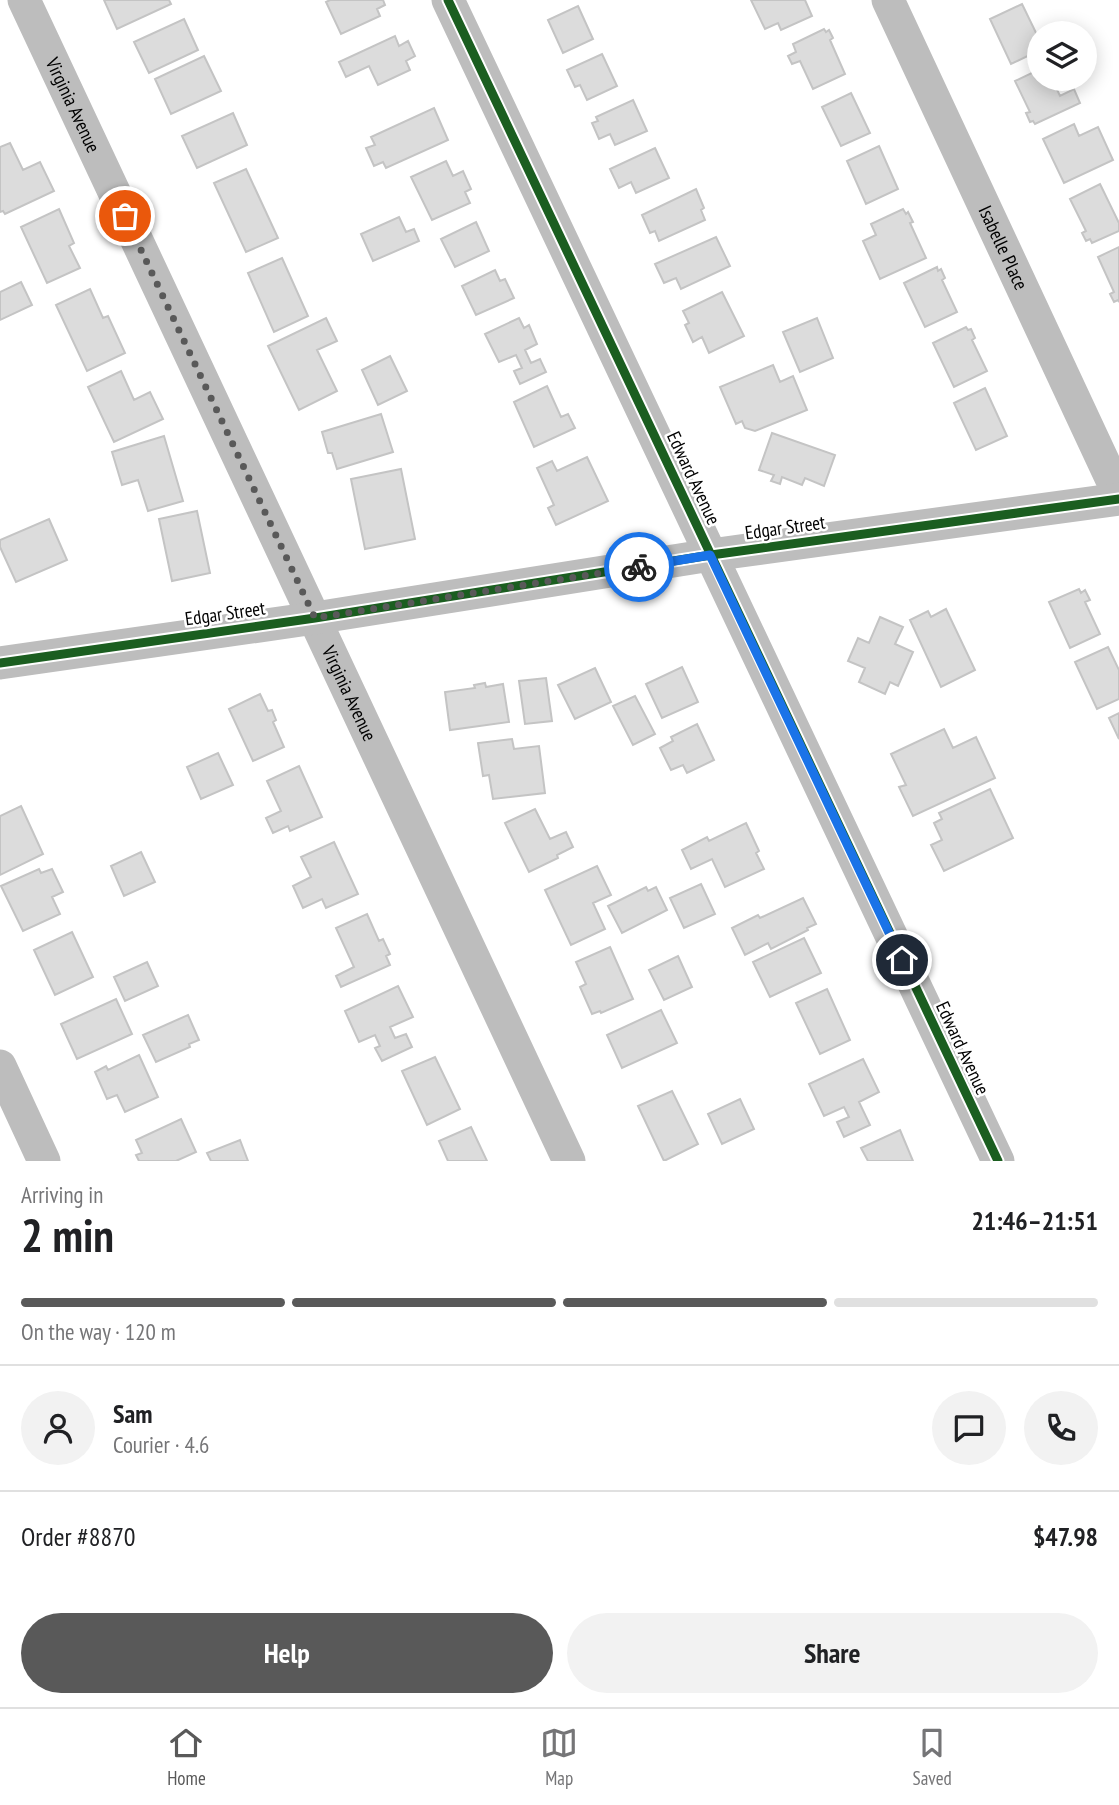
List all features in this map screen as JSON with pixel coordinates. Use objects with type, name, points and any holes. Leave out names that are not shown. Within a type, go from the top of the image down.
[{"type":"street","name":"Virginia Avenue","points":[[24,0],[569,1161]]},
{"type":"street","name":"Edward Avenue","points":[[448,0],[998,1161]]},
{"type":"street","name":"Isabelle Place","points":[[888,0],[1119,497]]},
{"type":"street","name":"Edgar Street","points":[[0,663],[315,618],[710,555],[1119,497]]},
{"type":"street","points":[[0,1066],[44,1161]]},
{"type":"building","points":[[104,0],[169,0],[171,4],[117,29]]},
{"type":"building","points":[[383,0],[385,5],[377,9],[380,16],[341,34],[326,2]]},
{"type":"building","points":[[751,0],[805,0],[812,16],[781,30],[778,23],[765,29]]},
{"type":"building","points":[[1022,4],[1030,21],[1027,21],[1027,56],[1011,64],[990,19]]},
{"type":"building","points":[[578,6],[593,39],[563,53],[548,20]]},
{"type":"building","points":[[184,19],[198,50],[149,73],[134,42]]},
{"type":"building","points":[[824,29],[826,32],[829,30],[833,38],[830,40],[845,74],[813,89],[800,61],[792,64],[788,56],[796,52],[793,44]]},
{"type":"building","points":[[395,36],[399,46],[408,41],[415,56],[406,61],[410,70],[378,85],[369,66],[346,77],[339,62]]},
{"type":"building","points":[[602,54],[617,86],[587,100],[580,85],[575,87],[567,70]]},
{"type":"building","points":[[204,56],[221,91],[171,114],[155,79]]},
{"type":"building","points":[[1027,75],[1027,91],[1058,91],[1060,96],[1075,91],[1080,103],[1035,124],[1030,122],[1026,113],[1030,112],[1015,81]]},
{"type":"building","points":[[851,93],[870,133],[841,146],[822,107]]},
{"type":"building","points":[[633,100],[647,131],[615,145],[610,134],[599,139],[592,123],[598,121],[596,117]]},
{"type":"building","points":[[434,108],[448,140],[386,168],[383,162],[374,166],[366,148],[375,145],[371,137]]},
{"type":"building","points":[[233,113],[247,145],[197,168],[182,136]]},
{"type":"building","points":[[1074,124],[1079,136],[1098,127],[1113,160],[1064,183],[1043,139]]},
{"type":"building","points":[[10,143],[23,170],[40,162],[54,191],[5,214],[0,212],[0,147]]},
{"type":"building","points":[[879,146],[898,189],[866,204],[847,161]]},
{"type":"building","points":[[655,148],[669,178],[636,193],[631,182],[619,188],[610,169]]},
{"type":"building","points":[[446,161],[453,176],[463,171],[471,189],[465,192],[470,203],[432,220],[411,177]]},
{"type":"building","points":[[246,169],[278,238],[246,252],[214,183]]},
{"type":"building","points":[[1100,184],[1119,223],[1119,231],[1092,243],[1090,239],[1086,241],[1082,233],[1086,231],[1070,199]]},
{"type":"building","points":[[696,189],[704,208],[701,210],[705,220],[659,241],[655,231],[650,233],[642,215]]},
{"type":"building","points":[[59,209],[74,243],[69,246],[80,268],[47,283],[21,227]]},
{"type":"building","points":[[903,209],[906,214],[908,212],[913,222],[910,223],[926,258],[880,279],[863,241],[876,235],[871,224]]},
{"type":"building","points":[[399,217],[406,232],[414,229],[419,241],[373,261],[361,234]]},
{"type":"building","points":[[476,222],[489,251],[455,267],[441,239]]},
{"type":"building","points":[[716,237],[730,266],[681,289],[676,278],[664,283],[655,264]]},
{"type":"building","points":[[1119,247],[1119,302],[1114,302],[1110,294],[1114,292],[1098,257]]},
{"type":"building","points":[[282,258],[308,316],[274,332],[248,273]]},
{"type":"building","points":[[937,267],[945,278],[942,280],[957,312],[925,327],[904,283]]},
{"type":"building","points":[[495,270],[500,281],[505,279],[514,298],[476,315],[462,286]]},
{"type":"building","points":[[21,282],[32,305],[0,320],[0,292]]},
{"type":"building","points":[[90,289],[103,318],[108,316],[125,353],[87,371],[56,305]]},
{"type":"building","points":[[722,292],[744,336],[709,353],[702,337],[693,342],[685,325],[689,323],[683,311]]},
{"type":"building","points":[[326,318],[337,341],[317,350],[337,391],[299,410],[268,346]]},
{"type":"building","points":[[519,318],[524,328],[529,325],[537,344],[525,350],[531,363],[540,359],[546,372],[520,384],[514,371],[522,368],[516,355],[499,362],[485,334]]},
{"type":"building","points":[[817,318],[833,358],[800,372],[783,332]]},
{"type":"building","points":[[966,327],[971,329],[975,338],[972,340],[987,371],[954,387],[933,343]]},
{"type":"building","points":[[390,356],[407,391],[378,405],[362,370]]},
{"type":"building","points":[[773,365],[780,382],[793,376],[807,410],[755,431],[745,428],[742,421],[736,424],[720,387]]},
{"type":"building","points":[[121,371],[134,400],[150,392],[163,419],[114,442],[88,387]]},
{"type":"building","points":[[547,386],[561,417],[568,414],[575,428],[534,447],[514,402]]},
{"type":"building","points":[[985,388],[1007,436],[976,450],[954,403]]},
{"type":"building","points":[[381,414],[393,452],[337,469],[332,453],[328,453],[322,432]]},
{"type":"building","points":[[772,433],[835,455],[824,486],[805,478],[802,485],[782,477],[780,484],[771,481],[774,475],[759,470]]},
{"type":"building","points":[[164,436],[183,501],[148,511],[138,480],[122,485],[112,452]]},
{"type":"building","points":[[587,457],[608,501],[556,525],[548,508],[554,505],[537,468],[552,461],[557,471]]},
{"type":"building","points":[[401,469],[415,539],[365,549],[351,479]]},
{"type":"building","points":[[197,511],[210,573],[172,581],[159,519]]},
{"type":"building","points":[[49,519],[67,560],[16,582],[0,547],[0,540]]},
{"type":"building","points":[[1079,589],[1081,593],[1085,590],[1090,600],[1085,602],[1100,634],[1070,648],[1049,602]]},
{"type":"building","points":[[946,609],[975,670],[941,687],[910,620],[928,611],[931,617]]},
{"type":"building","points":[[880,617],[903,627],[895,644],[913,652],[898,686],[890,682],[885,694],[859,682],[865,668],[848,661],[858,638],[869,643]]},
{"type":"building","points":[[1108,647],[1119,670],[1119,699],[1097,709],[1075,662]]},
{"type":"building","points":[[682,667],[698,702],[662,718],[646,684]]},
{"type":"building","points":[[595,668],[611,702],[575,719],[558,685]]},
{"type":"building","points":[[546,678],[552,721],[525,724],[519,681]]},
{"type":"building","points":[[485,683],[486,687],[503,684],[509,722],[450,730],[445,692],[475,688],[474,685]]},
{"type":"building","points":[[260,694],[268,711],[272,710],[276,720],[273,722],[284,747],[253,761],[229,709]]},
{"type":"building","points":[[635,696],[655,734],[633,745],[613,706]]},
{"type":"building","points":[[1119,713],[1119,739],[1109,718]]},
{"type":"building","points":[[697,724],[714,760],[687,773],[683,765],[671,770],[660,748],[673,741],[671,737]]},
{"type":"building","points":[[944,729],[953,748],[976,737],[995,778],[913,816],[899,787],[906,785],[891,754]]},
{"type":"building","points":[[512,739],[514,749],[539,746],[545,793],[493,799],[489,775],[483,776],[478,743]]},
{"type":"building","points":[[218,753],[233,785],[201,799],[187,767]]},
{"type":"building","points":[[299,766],[322,817],[290,831],[288,826],[273,833],[266,818],[281,811],[267,781]]},
{"type":"building","points":[[990,789],[1013,838],[944,871],[931,845],[942,840],[934,823],[942,819],[939,813]]},
{"type":"building","points":[[21,806],[43,854],[0,875],[0,816]]},
{"type":"building","points":[[535,809],[550,839],[566,832],[573,847],[557,855],[558,858],[529,872],[505,823]]},
{"type":"building","points":[[746,823],[764,869],[725,887],[712,859],[691,869],[682,850],[707,837],[709,841]]},
{"type":"building","points":[[334,842],[358,894],[326,908],[322,899],[303,908],[293,886],[311,877],[301,857]]},
{"type":"building","points":[[141,852],[155,882],[124,896],[111,866]]},
{"type":"building","points":[[597,866],[611,895],[593,903],[605,929],[571,945],[545,890]]},
{"type":"building","points":[[39,869],[41,873],[52,869],[63,892],[52,897],[60,914],[23,931],[1,886]]},
{"type":"building","points":[[701,884],[715,914],[684,928],[670,898]]},
{"type":"building","points":[[646,887],[648,891],[656,887],[667,910],[622,933],[608,906]]},
{"type":"building","points":[[803,898],[816,924],[771,949],[768,943],[745,955],[732,928]]},
{"type":"building","points":[[367,914],[379,941],[383,939],[390,954],[386,956],[390,965],[341,987],[336,976],[354,967],[336,928]]},
{"type":"building","points":[[72,932],[93,977],[55,995],[34,950]]},
{"type":"building","points":[[804,938],[821,973],[770,997],[753,962]]},
{"type":"building","points":[[610,947],[633,999],[601,1013],[592,1014],[580,987],[586,984],[576,962]]},
{"type":"building","points":[[678,956],[692,987],[664,1000],[649,970]]},
{"type":"building","points":[[147,962],[158,986],[125,1001],[114,977]]},
{"type":"building","points":[[398,986],[413,1017],[390,1027],[395,1038],[406,1034],[412,1047],[382,1061],[375,1048],[380,1046],[375,1035],[359,1042],[345,1011]]},
{"type":"building","points":[[827,989],[850,1040],[820,1054],[796,1003]]},
{"type":"building","points":[[116,999],[132,1034],[77,1059],[61,1024]]},
{"type":"building","points":[[661,1010],[677,1043],[622,1068],[607,1035]]},
{"type":"building","points":[[188,1015],[199,1040],[189,1044],[190,1047],[156,1062],[143,1035]]},
{"type":"building","points":[[139,1055],[158,1097],[125,1112],[117,1095],[107,1099],[95,1072],[106,1066],[108,1070]]},
{"type":"building","points":[[435,1057],[460,1109],[427,1125],[402,1071]]},
{"type":"building","points":[[863,1059],[879,1092],[859,1102],[870,1125],[844,1137],[837,1122],[849,1117],[844,1107],[824,1116],[809,1084]]},
{"type":"building","points":[[672,1091],[698,1144],[664,1161],[638,1106]]},
{"type":"building","points":[[740,1099],[754,1129],[722,1144],[708,1114]]},
{"type":"building","points":[[181,1119],[196,1152],[176,1161],[139,1161],[136,1155],[142,1153],[136,1140]]},
{"type":"building","points":[[471,1127],[487,1161],[448,1161],[439,1141]]},
{"type":"building","points":[[900,1130],[913,1161],[868,1161],[861,1148]]},
{"type":"building","points":[[240,1140],[248,1161],[211,1161],[207,1153]]},
{"type":"cycle path","points":[[448,0],[998,1161]]},
{"type":"cycle path","points":[[0,663],[315,618],[711,555],[1119,499]]},
{"type":"way so far","points":[[125,216],[315,618],[639,567]]},
{"type":"route","points":[[639,567],[710,555],[902,960]]}]
